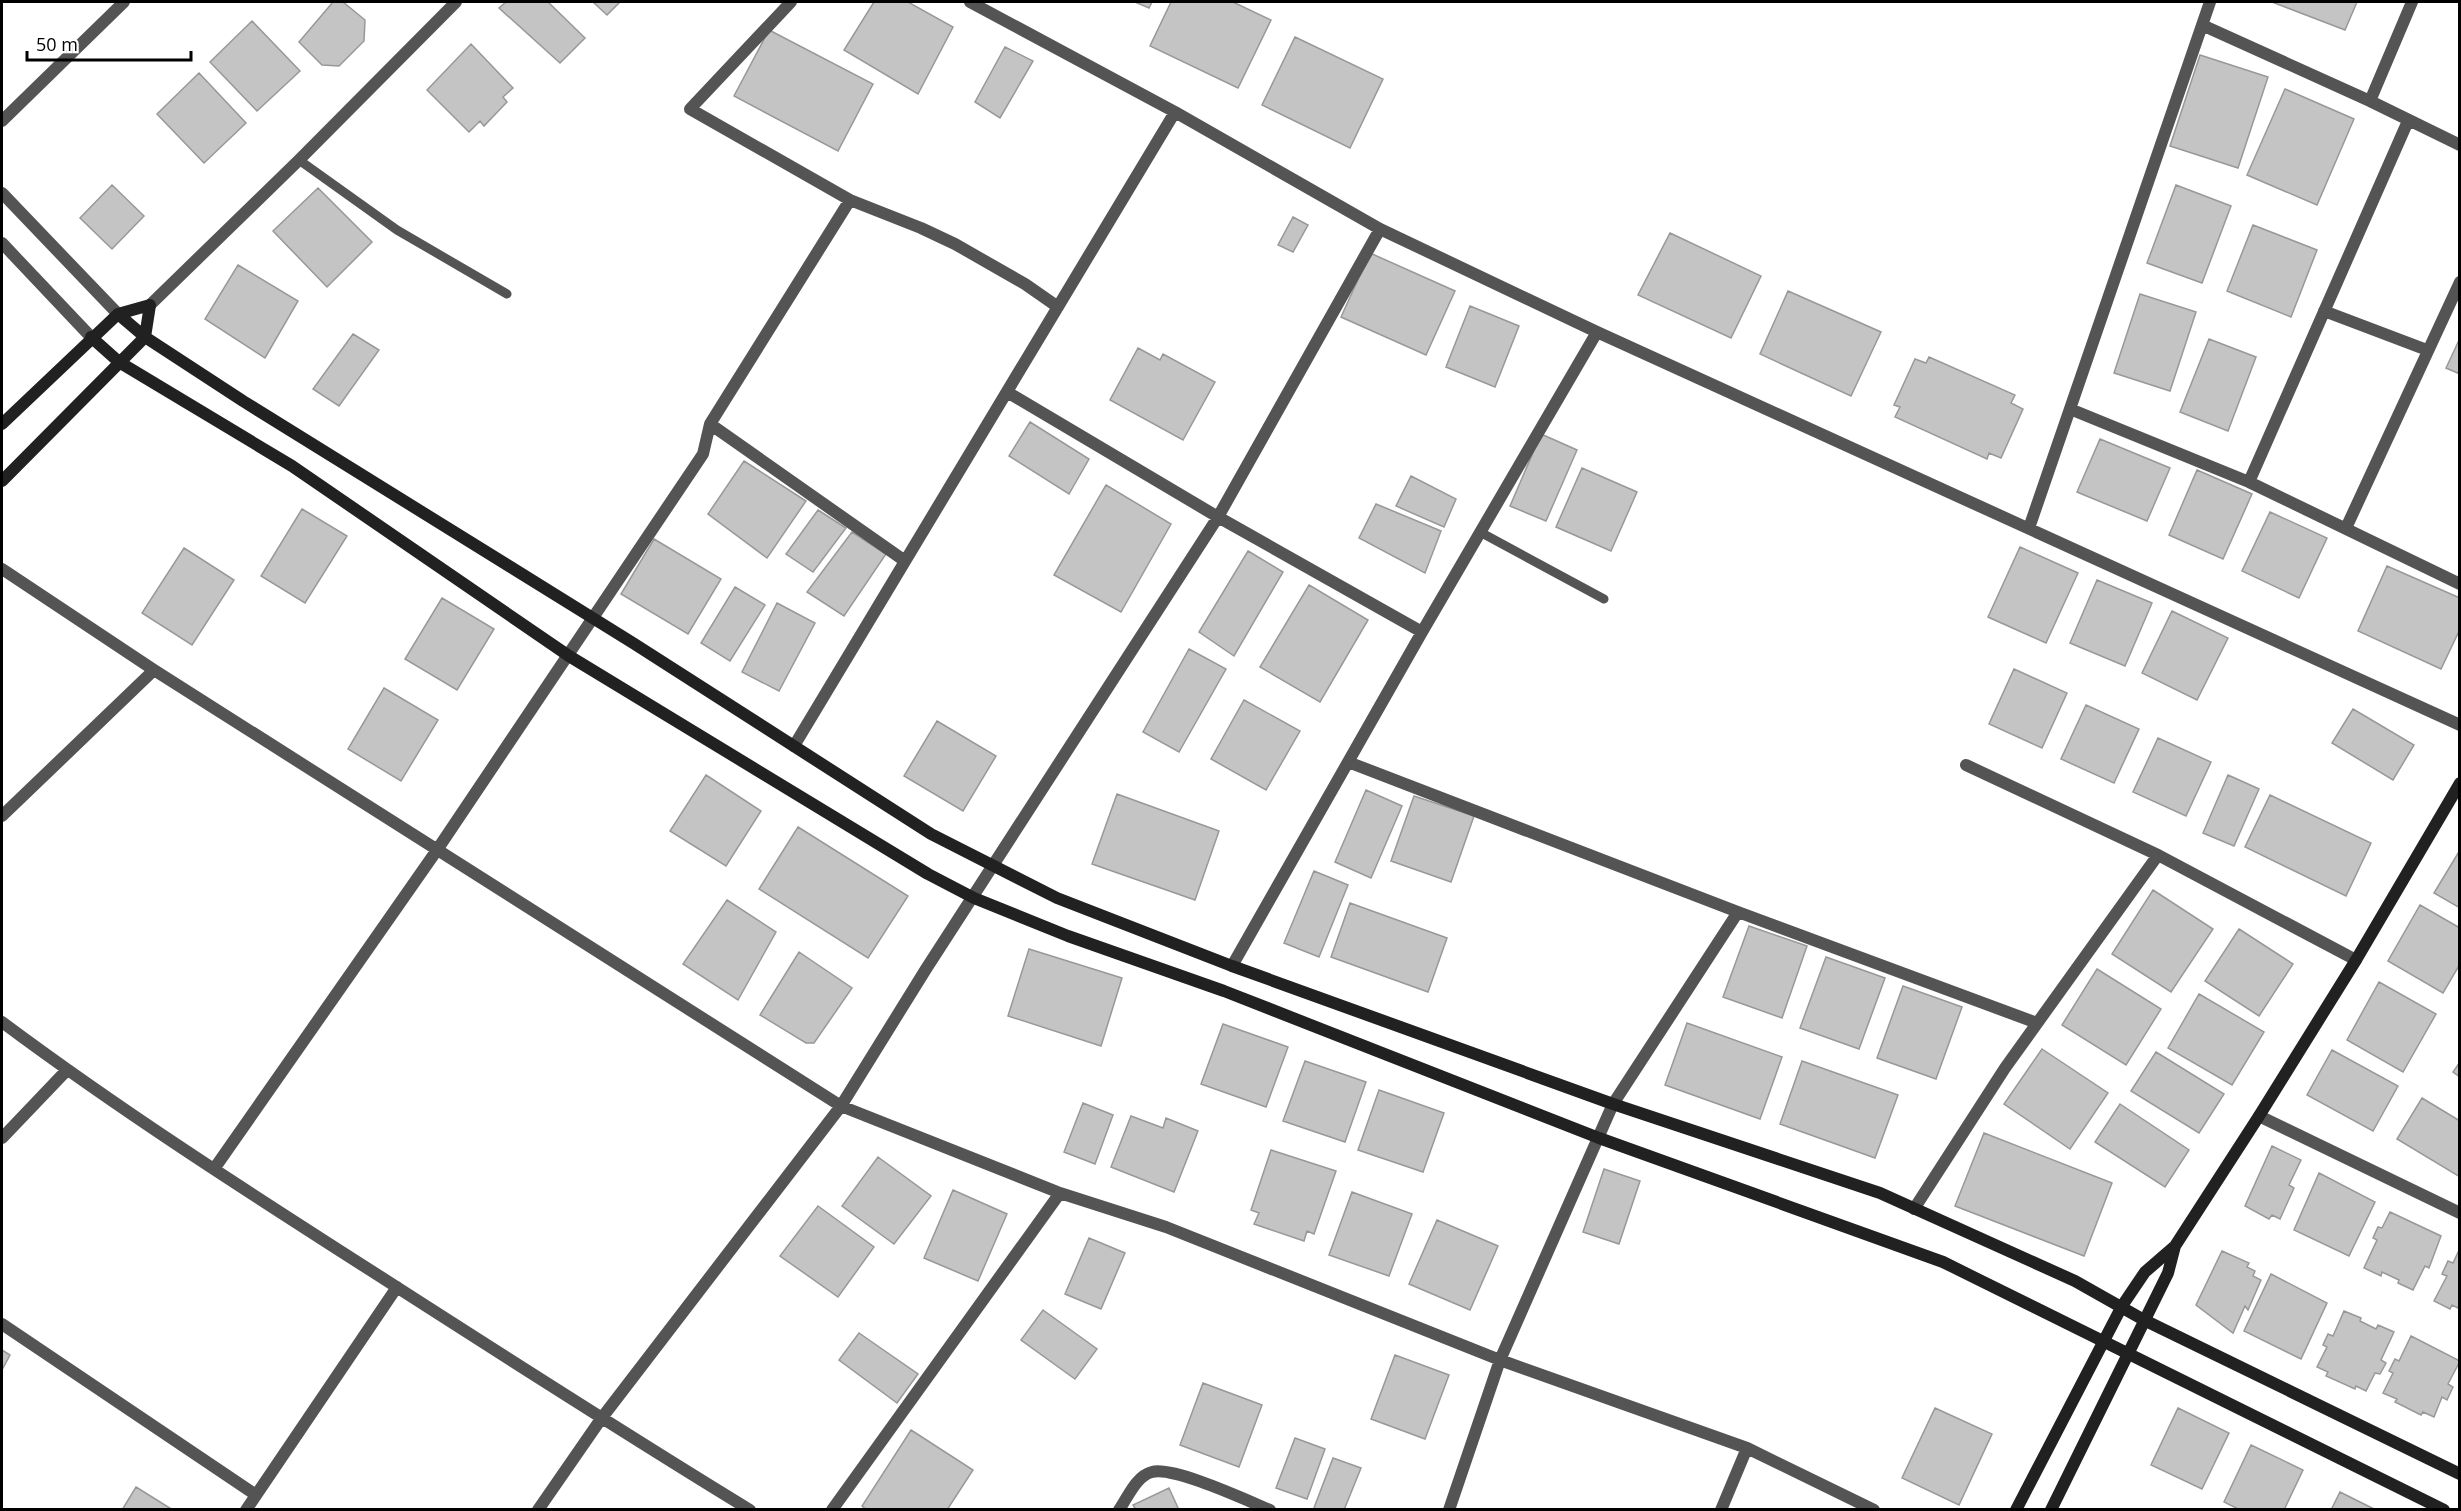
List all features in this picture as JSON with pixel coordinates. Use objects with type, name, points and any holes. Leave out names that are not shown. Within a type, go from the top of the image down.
[{"type":"street","points":[[2,121],[124,2]]},
{"type":"street","points":[[2,424],[91,337],[118,314],[150,305],[299,160],[456,2]]},
{"type":"street","points":[[791,2],[690,110],[850,200],[955,244],[1024,284],[1058,307]]},
{"type":"street","points":[[970,2],[1175,112],[1380,229],[1597,332],[2460,725]]},
{"type":"street","points":[[2030,528],[2210,2]]},
{"type":"street","points":[[2370,101],[2412,2]]},
{"type":"street","points":[[2202,25],[2370,101],[2460,145]]},
{"type":"street","points":[[794,746],[1175,112]]},
{"type":"street","points":[[2249,482],[2408,121]]},
{"type":"street","points":[[2,193],[118,314],[145,337],[931,834],[1057,898],[1232,966],[1613,1104],[1880,1193],[2075,1281],[2144,1320],[2460,1474]]},
{"type":"street","points":[[214,1169],[437,850],[703,454],[710,424],[850,200]]},
{"type":"street","points":[[538,1509],[601,1419],[841,1106],[926,969],[1218,517],[1380,229]]},
{"type":"street","points":[[2,243],[91,337],[119,362],[292,466],[569,656],[928,874],[974,898],[1068,936],[1224,991],[1599,1138],[1942,1262],[2444,1509]]},
{"type":"street","points":[[2346,528],[2460,282]]},
{"type":"street","points":[[2,481],[145,337],[150,305]]},
{"type":"street","points":[[2324,312],[2427,350]]},
{"type":"street","points":[[1232,966],[1422,632],[1597,332]]},
{"type":"street","points":[[1007,392],[1218,517],[1422,632]]},
{"type":"street","points":[[2070,410],[2249,482],[2460,584]]},
{"type":"street","points":[[710,424],[905,561]]},
{"type":"street","points":[[2,569],[154,670],[841,1106],[1060,1193],[1166,1227],[1500,1360],[1747,1448],[1874,1509]]},
{"type":"street","points":[[2,816],[154,670]]},
{"type":"street","points":[[1348,762],[1738,912],[2037,1023]]},
{"type":"street","points":[[1966,765],[2158,855],[2356,960]]},
{"type":"street","points":[[2016,1509],[2122,1306],[2145,1272],[2175,1246],[2356,960],[2460,783]]},
{"type":"street","points":[[1914,1209],[1971,1119],[2037,1023],[2158,855]]},
{"type":"street","points":[[1449,1509],[1500,1360],[1613,1104],[1738,912]]},
{"type":"street","points":[[2,1022],[67,1070],[214,1169],[601,1419],[750,1509]]},
{"type":"street","points":[[2,1138],[67,1070]]},
{"type":"street","points":[[2259,1116],[2460,1213]]},
{"type":"street","points":[[832,1509],[1060,1193]]},
{"type":"street","points":[[2051,1509],[2168,1273],[2175,1246]]},
{"type":"street","points":[[246,1509],[397,1287]]},
{"type":"street","points":[[2,1324],[256,1495]]},
{"type":"street","points":[[1721,1509],[1747,1448]]},
{"type":"street","points":[[1119,1509],[1137,1482],[1151,1472],[1170,1471],[1270,1509]]},
{"type":"lane","points":[[299,160],[397,230],[507,294]]},
{"type":"lane","points":[[1480,532],[1604,599]]},
{"type":"building","points":[[333,2],[343,2],[365,20],[364,41],[339,66],[322,65],[299,42]]},
{"type":"building","points":[[506,2],[548,2],[585,38],[560,63],[499,8]]},
{"type":"building","points":[[593,2],[620,2],[607,15]]},
{"type":"building","points":[[874,2],[908,2],[953,27],[918,94],[844,50]]},
{"type":"building","points":[[1135,2],[1152,2],[1149,8]]},
{"type":"building","points":[[1171,2],[1233,2],[1271,20],[1238,88],[1150,46]]},
{"type":"building","points":[[2272,2],[2357,2],[2345,30]]},
{"type":"building","points":[[252,21],[300,71],[257,111],[210,62]]},
{"type":"building","points":[[769,30],[873,84],[838,151],[734,96]]},
{"type":"building","points":[[1295,37],[1383,79],[1350,148],[1262,105]]},
{"type":"building","points":[[471,44],[513,88],[503,97],[507,102],[484,126],[480,121],[469,132],[427,90]]},
{"type":"building","points":[[1005,47],[1033,61],[1000,118],[975,102]]},
{"type":"building","points":[[2200,55],[2268,77],[2238,168],[2170,146]]},
{"type":"building","points":[[199,73],[246,123],[204,163],[157,114]]},
{"type":"building","points":[[2285,89],[2354,119],[2317,205],[2247,175]]},
{"type":"building","points":[[112,185],[144,216],[112,249],[80,218]]},
{"type":"building","points":[[2176,185],[2231,206],[2202,283],[2147,263]]},
{"type":"building","points":[[318,188],[372,242],[327,287],[273,231]]},
{"type":"building","points":[[1293,217],[1308,225],[1293,252],[1278,245]]},
{"type":"building","points":[[2253,225],[2317,250],[2291,317],[2227,291]]},
{"type":"building","points":[[1670,233],[1761,276],[1731,338],[1638,295]]},
{"type":"building","points":[[1370,253],[1455,291],[1426,355],[1341,317]]},
{"type":"building","points":[[238,265],[298,301],[265,358],[205,319]]},
{"type":"building","points":[[1788,291],[1881,332],[1851,396],[1760,354]]},
{"type":"building","points":[[2140,294],[2196,312],[2170,391],[2114,373]]},
{"type":"building","points":[[1470,306],[1519,326],[1495,387],[1446,367]]},
{"type":"building","points":[[353,334],[379,350],[339,406],[313,389]]},
{"type":"building","points":[[2460,338],[2460,374],[2446,368]]},
{"type":"building","points":[[2209,339],[2256,357],[2228,431],[2180,412]]},
{"type":"building","points":[[1138,348],[1160,360],[1163,354],[1215,382],[1183,440],[1110,400]]},
{"type":"building","points":[[1929,357],[2015,395],[2011,403],[2023,409],[2001,458],[1989,453],[1987,459],[1895,417],[1900,407],[1894,405],[1915,359],[1926,363]]},
{"type":"building","points":[[1030,422],[1089,459],[1069,494],[1009,456]]},
{"type":"building","points":[[1541,434],[1577,450],[1546,521],[1510,506]]},
{"type":"building","points":[[2100,439],[2170,468],[2147,521],[2077,492]]},
{"type":"building","points":[[744,461],[806,501],[767,558],[708,514]]},
{"type":"building","points":[[1582,468],[1637,492],[1611,551],[1556,527]]},
{"type":"building","points":[[2197,470],[2252,494],[2223,559],[2169,535]]},
{"type":"building","points":[[1411,476],[1456,499],[1444,527],[1396,506]]},
{"type":"building","points":[[1106,485],[1171,524],[1121,612],[1054,575]]},
{"type":"building","points":[[1376,504],[1441,531],[1425,573],[1359,538]]},
{"type":"building","points":[[302,509],[347,536],[305,603],[261,576]]},
{"type":"building","points":[[818,510],[846,528],[813,572],[786,554]]},
{"type":"building","points":[[2270,512],[2327,538],[2299,598],[2242,571]]},
{"type":"building","points":[[852,532],[886,554],[844,616],[807,592]]},
{"type":"building","points":[[654,539],[721,579],[688,634],[621,594]]},
{"type":"building","points":[[2020,547],[2078,573],[2046,643],[1988,617]]},
{"type":"building","points":[[184,548],[234,580],[192,645],[142,613]]},
{"type":"building","points":[[1248,551],[1283,572],[1234,656],[1199,632]]},
{"type":"building","points":[[2387,566],[2460,598],[2460,629],[2441,669],[2358,631]]},
{"type":"building","points":[[2097,580],[2152,603],[2125,666],[2070,643]]},
{"type":"building","points":[[1309,585],[1368,620],[1320,702],[1260,667]]},
{"type":"building","points":[[735,587],[765,605],[730,661],[701,643]]},
{"type":"building","points":[[442,598],[494,629],[457,690],[405,659]]},
{"type":"building","points":[[777,603],[815,623],[779,691],[742,672]]},
{"type":"building","points":[[2172,611],[2228,638],[2197,700],[2142,673]]},
{"type":"building","points":[[1189,649],[1226,669],[1179,752],[1143,732]]},
{"type":"building","points":[[2014,669],[2067,693],[2042,748],[1989,724]]},
{"type":"building","points":[[384,688],[438,720],[401,781],[348,749]]},
{"type":"building","points":[[1244,700],[1300,731],[1266,790],[1211,759]]},
{"type":"building","points":[[2086,705],[2139,729],[2114,783],[2061,759]]},
{"type":"building","points":[[2353,709],[2414,745],[2393,780],[2332,743]]},
{"type":"building","points":[[937,721],[996,756],[963,811],[904,776]]},
{"type":"building","points":[[2158,738],[2211,762],[2186,816],[2133,792]]},
{"type":"building","points":[[706,775],[761,811],[726,866],[670,831]]},
{"type":"building","points":[[2228,775],[2259,789],[2234,846],[2203,833]]},
{"type":"building","points":[[1366,790],[1402,806],[1371,878],[1335,862]]},
{"type":"building","points":[[1117,794],[1219,831],[1195,900],[1092,864]]},
{"type":"building","points":[[2270,795],[2371,843],[2346,896],[2245,847]]},
{"type":"building","points":[[1414,796],[1474,816],[1451,882],[1391,861]]},
{"type":"building","points":[[798,827],[908,896],[868,958],[759,889]]},
{"type":"building","points":[[2460,850],[2460,908],[2434,893]]},
{"type":"building","points":[[1314,871],[1348,885],[1319,957],[1284,943]]},
{"type":"building","points":[[2153,890],[2213,929],[2171,992],[2112,954]]},
{"type":"building","points":[[727,900],[776,932],[738,1000],[683,964]]},
{"type":"building","points":[[1350,903],[1447,938],[1428,992],[1331,957]]},
{"type":"building","points":[[2420,905],[2460,928],[2460,964],[2443,993],[2388,961]]},
{"type":"building","points":[[1749,926],[1807,946],[1782,1018],[1723,997]]},
{"type":"building","points":[[2239,929],[2293,964],[2259,1016],[2205,981]]},
{"type":"building","points":[[1029,949],[1122,978],[1101,1046],[1008,1016]]},
{"type":"building","points":[[799,952],[852,988],[814,1043],[806,1043],[760,1015]]},
{"type":"building","points":[[1826,957],[1885,978],[1859,1049],[1800,1028]]},
{"type":"building","points":[[2097,969],[2161,1009],[2126,1065],[2062,1025]]},
{"type":"building","points":[[2379,982],[2436,1014],[2403,1072],[2347,1040]]},
{"type":"building","points":[[1903,986],[1962,1007],[1936,1079],[1877,1058]]},
{"type":"building","points":[[2199,994],[2264,1032],[2232,1085],[2168,1048]]},
{"type":"building","points":[[1687,1023],[1782,1057],[1760,1119],[1665,1085]]},
{"type":"building","points":[[1223,1024],[1288,1047],[1266,1107],[1201,1084]]},
{"type":"building","points":[[2042,1049],[2108,1093],[2070,1149],[2004,1104]]},
{"type":"building","points":[[2332,1050],[2398,1086],[2373,1131],[2307,1095]]},
{"type":"building","points":[[2156,1052],[2224,1094],[2199,1133],[2131,1091]]},
{"type":"building","points":[[1305,1061],[1366,1082],[1345,1142],[1283,1121]]},
{"type":"building","points":[[1802,1061],[1898,1095],[1875,1158],[1780,1124]]},
{"type":"building","points":[[2460,1062],[2460,1077],[2453,1072]]},
{"type":"building","points":[[1379,1090],[1444,1113],[1423,1172],[1358,1150]]},
{"type":"building","points":[[2422,1098],[2460,1121],[2460,1177],[2397,1139]]},
{"type":"building","points":[[1083,1103],[1113,1115],[1095,1164],[1064,1152]]},
{"type":"building","points":[[2120,1104],[2189,1150],[2165,1187],[2095,1142]]},
{"type":"building","points":[[1131,1116],[1163,1128],[1166,1118],[1198,1131],[1174,1192],[1111,1167]]},
{"type":"building","points":[[1984,1133],[2112,1183],[2084,1256],[1955,1206]]},
{"type":"building","points":[[2272,1146],[2301,1160],[2289,1185],[2294,1188],[2280,1219],[2272,1215],[2269,1219],[2245,1206]]},
{"type":"building","points":[[1271,1150],[1336,1171],[1314,1234],[1307,1231],[1304,1241],[1254,1224],[1259,1213],[1251,1210]]},
{"type":"building","points":[[878,1157],[931,1196],[894,1244],[842,1206]]},
{"type":"building","points":[[1604,1169],[1640,1181],[1619,1244],[1583,1232]]},
{"type":"building","points":[[2319,1173],[2375,1202],[2349,1256],[2294,1230]]},
{"type":"building","points":[[953,1190],[1007,1214],[978,1281],[924,1258]]},
{"type":"building","points":[[1352,1192],[1412,1214],[1389,1276],[1329,1255]]},
{"type":"building","points":[[818,1206],[874,1247],[838,1297],[780,1256]]},
{"type":"building","points":[[2390,1212],[2441,1236],[2429,1268],[2425,1266],[2413,1290],[2382,1272],[2381,1276],[2364,1268],[2377,1240],[2373,1238],[2378,1227],[2382,1228]]},
{"type":"building","points":[[1437,1220],[1498,1246],[1470,1310],[1409,1284]]},
{"type":"building","points":[[1089,1238],[1125,1253],[1101,1309],[1065,1294]]},
{"type":"building","points":[[2460,1248],[2460,1309],[2452,1305],[2450,1309],[2434,1301],[2447,1276],[2442,1274],[2448,1261],[2453,1263]]},
{"type":"building","points":[[2222,1251],[2249,1263],[2247,1267],[2255,1271],[2253,1276],[2261,1280],[2248,1310],[2245,1306],[2233,1333],[2196,1305]]},
{"type":"building","points":[[2271,1274],[2327,1303],[2301,1359],[2244,1331]]},
{"type":"building","points":[[1043,1310],[1097,1349],[1075,1379],[1021,1340]]},
{"type":"building","points":[[2344,1311],[2361,1318],[2360,1321],[2376,1329],[2378,1325],[2394,1332],[2381,1360],[2386,1363],[2380,1374],[2375,1373],[2366,1391],[2356,1386],[2355,1389],[2326,1376],[2328,1372],[2317,1367],[2327,1347],[2323,1345],[2328,1334],[2333,1336]]},
{"type":"building","points":[[859,1333],[918,1374],[897,1403],[839,1360]]},
{"type":"building","points":[[2411,1336],[2460,1361],[2448,1384],[2453,1387],[2447,1400],[2442,1397],[2434,1417],[2423,1412],[2421,1415],[2395,1402],[2397,1399],[2383,1393],[2393,1373],[2389,1371],[2395,1359],[2399,1361]]},
{"type":"building","points":[[2,1350],[10,1355],[2,1370]]},
{"type":"building","points":[[1395,1355],[1449,1375],[1425,1439],[1371,1419]]},
{"type":"building","points":[[1203,1383],[1262,1405],[1239,1467],[1180,1445]]},
{"type":"building","points":[[1935,1408],[1992,1434],[1959,1505],[1902,1478]]},
{"type":"building","points":[[2178,1408],[2229,1433],[2202,1489],[2151,1465]]},
{"type":"building","points":[[911,1430],[973,1470],[947,1510],[867,1510],[862,1506]]},
{"type":"building","points":[[1295,1438],[1325,1449],[1307,1499],[1276,1488]]},
{"type":"building","points":[[2251,1445],[2303,1470],[2284,1510],[2240,1510],[2224,1502]]},
{"type":"building","points":[[1333,1458],[1361,1468],[1344,1510],[1318,1510],[1314,1508]]},
{"type":"building","points":[[136,1487],[173,1510],[122,1510]]},
{"type":"building","points":[[1169,1488],[1179,1510],[1136,1510],[1133,1505]]},
{"type":"building","points":[[2340,1492],[2376,1510],[2331,1510]]}]
